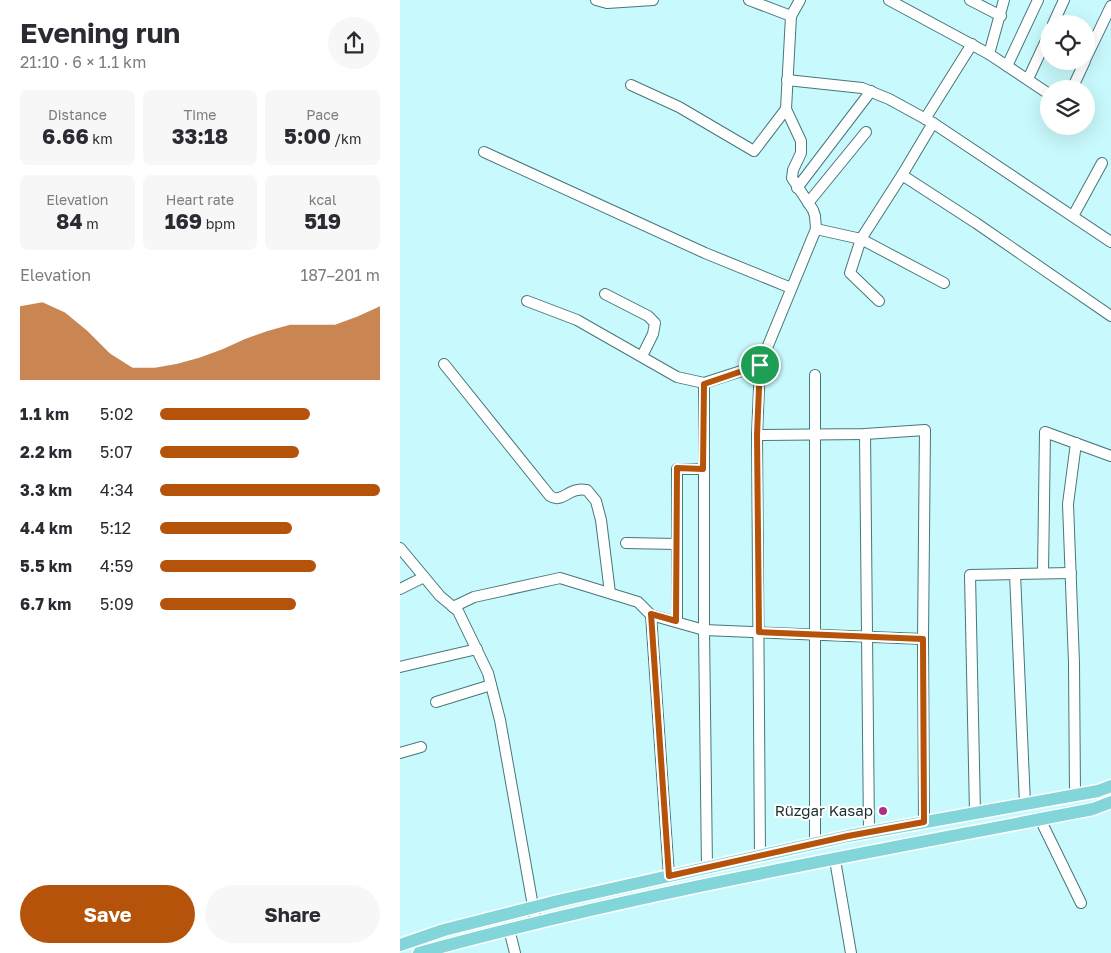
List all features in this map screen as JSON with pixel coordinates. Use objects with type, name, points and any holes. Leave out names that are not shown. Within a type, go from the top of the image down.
[{"type":"main road","points":[[400,945],[444,930],[669,876],[869,832],[1098,791],[1111,786]]},
{"type":"main road","points":[[420,953],[509,929],[667,893],[1093,809],[1111,802]]},
{"type":"street","points":[[596,0],[607,3],[653,0]]},
{"type":"street","points":[[749,0],[791,16]]},
{"type":"street","points":[[760,856],[757,435],[760,365],[816,228],[815,216],[797,188],[791,174],[801,153],[802,141],[786,109],[791,16],[800,0]]},
{"type":"street","points":[[889,0],[972,44],[1040,88]]},
{"type":"street","points":[[910,11],[915,0]]},
{"type":"street","points":[[970,0],[1001,16]]},
{"type":"street","points":[[988,54],[1001,16],[1004,0]]},
{"type":"street","points":[[1007,66],[1038,0]]},
{"type":"street","points":[[1057,15],[1064,0]]},
{"type":"street","points":[[1095,41],[1111,6]]},
{"type":"street","points":[[879,301],[850,273],[861,239],[902,175],[929,121],[972,44]]},
{"type":"street","points":[[1028,79],[1040,53]]},
{"type":"street","points":[[787,80],[853,87],[871,91],[929,121],[1111,242]]},
{"type":"street","points":[[631,84],[679,107],[754,150],[786,109]]},
{"type":"street","points":[[797,188],[871,91]]},
{"type":"street","points":[[808,203],[866,132]]},
{"type":"street","points":[[484,152],[705,253],[791,288]]},
{"type":"street","points":[[1073,216],[1102,163]]},
{"type":"street","points":[[902,175],[976,223],[1111,316]]},
{"type":"street","points":[[816,228],[861,239],[944,283]]},
{"type":"street","points":[[605,294],[648,316],[655,323],[653,334],[642,356]]},
{"type":"street","points":[[527,301],[577,320],[677,377],[704,384],[760,365]]},
{"type":"street","points":[[444,364],[550,496],[559,499],[577,490],[587,490],[596,501],[601,520],[610,594]]},
{"type":"street","points":[[815,375],[815,844]]},
{"type":"street","points":[[704,384],[703,469],[707,868]]},
{"type":"street","points":[[757,435],[865,434],[924,430],[924,822]]},
{"type":"street","points":[[1043,573],[1045,432],[1111,456]]},
{"type":"street","points":[[865,434],[869,832]]},
{"type":"street","points":[[1075,795],[1074,663],[1068,504],[1076,443]]},
{"type":"street","points":[[676,621],[677,468],[703,469]]},
{"type":"street","points":[[626,543],[676,544]]},
{"type":"street","points":[[400,548],[440,596],[458,611],[488,673],[500,720],[536,923]]},
{"type":"street","points":[[400,567],[410,561]]},
{"type":"street","points":[[975,813],[970,575],[1071,573]]},
{"type":"street","points":[[1014,574],[1025,804]]},
{"type":"street","points":[[400,589],[424,577]]},
{"type":"street","points":[[453,607],[474,597],[560,578],[638,602],[651,614],[704,630],[923,639]]},
{"type":"street","points":[[651,614],[669,876]]},
{"type":"street","points":[[400,667],[477,649]]},
{"type":"street","points":[[436,702],[491,685]]},
{"type":"street","points":[[400,753],[421,747]]},
{"type":"street","points":[[1040,819],[1081,903]]},
{"type":"street","points":[[835,860],[851,953]]},
{"type":"street","points":[[509,929],[515,953]]},
{"type":"place","name":"Rüzgar Kasap","points":[[883,811]]},
{"type":"route","points":[[760,365],[757,435],[759,632],[923,639],[924,822],[848,836],[669,876],[651,614],[676,621],[677,468],[703,469],[704,384],[760,365]]}]
